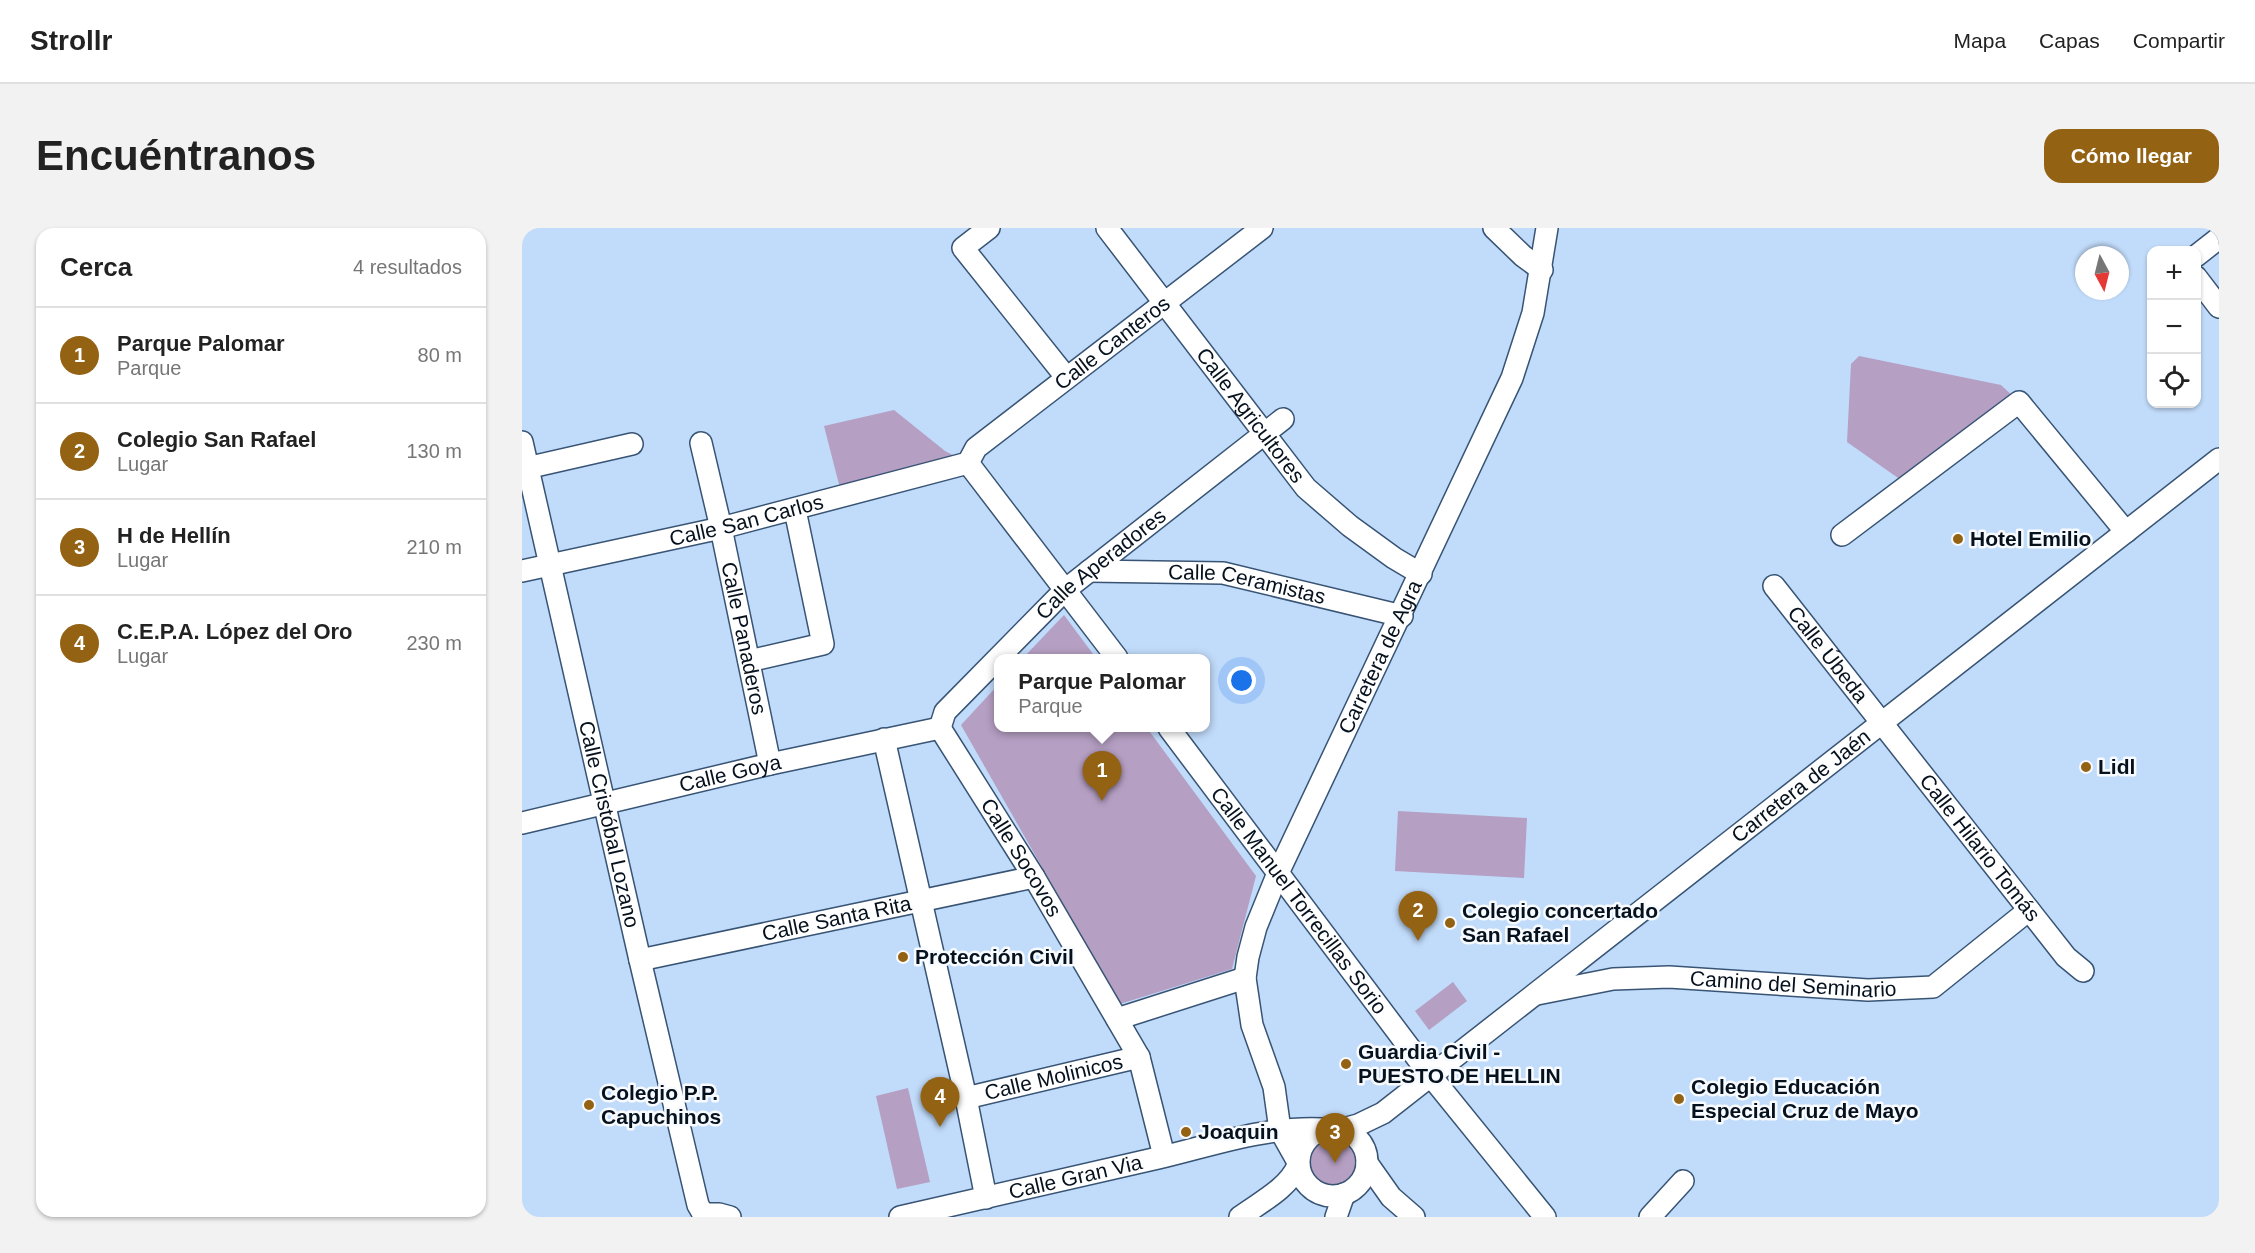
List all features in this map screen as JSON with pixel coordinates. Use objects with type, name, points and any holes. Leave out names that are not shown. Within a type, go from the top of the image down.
[{"type":"street","points":[[989,228],[963,248],[1066,377]]},
{"type":"street","name":"Calle Agricultores","points":[[1107,228],[1306,488],[1350,526],[1394,558],[1421,574]]},
{"type":"street","name":"Calle Canteros","points":[[968,463],[976,448],[1262,228]]},
{"type":"street","points":[[1494,228],[1523,256],[1542,270]]},
{"type":"street","name":"Carretera de Agra","points":[[1330,1217],[1280,1130],[1274,1087],[1252,1024],[1245,978],[1256,927],[1278,873],[1512,378],[1533,313],[1542,270],[1547,228]]},
{"type":"street","points":[[2201,252],[2219,238]]},
{"type":"street","points":[[2201,284],[2219,307]]},
{"type":"street","points":[[1842,535],[2019,402],[2126,532]]},
{"type":"street","name":"Calle Aperadores","points":[[1002,654],[1065,590],[1283,419]]},
{"type":"street","name":"Calle Cristóbal Lozano","points":[[522,442],[525,469],[551,565],[699,1214]]},
{"type":"street","name":"Calle Panaderos","points":[[701,443],[770,764]]},
{"type":"street","points":[[525,469],[632,444]]},
{"type":"street","name":"Carretera de Jaén","points":[[1327,1129],[1358,1125],[1383,1113],[2219,459]]},
{"type":"street","points":[[968,463],[1114,654]]},
{"type":"street","name":"Calle San Carlos","points":[[522,571],[721,528],[968,463]]},
{"type":"street","points":[[748,661],[823,644],[795,510]]},
{"type":"street","name":"Calle Ceramistas","points":[[1089,571],[1223,573],[1401,616]]},
{"type":"street","name":"Calle Úbeda","points":[[1774,586],[1881,723]]},
{"type":"street","name":"Calle Aperadores","points":[[940,728],[945,712],[994,662]]},
{"type":"street","name":"Calle Hilario Tomás","points":[[1881,723],[2066,957],[2083,971]]},
{"type":"street","name":"Calle Goya","points":[[522,823],[770,764],[940,728]]},
{"type":"street","name":"Calle Socovos","points":[[940,728],[1034,877],[1139,1057],[1164,1156]]},
{"type":"street","name":"Calle Manuel Torrecillas Sorio","points":[[1172,732],[1430,1075],[1545,1217]]},
{"type":"street","points":[[884,739],[966,1098],[986,1198]]},
{"type":"street","name":"Calle Santa Rita","points":[[640,960],[1034,877]]},
{"type":"street","name":"Camino del Seminario","points":[[1532,995],[1613,979],[1669,976],[1868,990],[1933,987],[2029,910]]},
{"type":"street","points":[[1117,1019],[1245,978]]},
{"type":"street","name":"Calle Molinicos","points":[[966,1098],[1139,1057]]},
{"type":"street","points":[[1274,1087],[1260,1119],[1245,1135],[1276,1143],[1303,1172],[1334,1197],[1352,1189],[1371,1186],[1391,1197],[1414,1217]]},
{"type":"street","name":"Carretera de Agra","points":[[1274,1087],[1294,1114],[1327,1129]]},
{"type":"street","name":"Carretera de Jaén","points":[[1364,1153],[1383,1113]]},
{"type":"street","points":[[1303,1172],[1301,1148],[1310,1136],[1327,1129],[1357,1138],[1391,1197]]},
{"type":"street","name":"Calle Gran Via","points":[[900,1217],[1245,1135],[1280,1130],[1327,1129]]},
{"type":"street","points":[[1336,1217],[1352,1189],[1363,1178],[1364,1153]]},
{"type":"street","points":[[1240,1217],[1291,1177],[1303,1172]]},
{"type":"street","points":[[1650,1217],[1683,1181]]},
{"type":"street","points":[[699,1214],[719,1214],[730,1217]]},
{"type":"shaded area","points":[[1859,356],[2001,385],[2019,402],[1908,485],[1847,442],[1851,364]]},
{"type":"shaded area","points":[[894,410],[945,451],[968,463],[842,496],[824,426]]},
{"type":"shaded area","points":[[1064,615],[1093,654],[1027,654]]},
{"type":"shaded area","points":[[994,689],[994,732],[1150,732],[1256,876],[1232,969],[1120,1004],[961,725]]},
{"type":"shaded area","points":[[1398,811],[1527,818],[1524,878],[1395,871]]},
{"type":"shaded area","points":[[1453,982],[1467,1001],[1429,1030],[1415,1011]]},
{"type":"shaded area","points":[[908,1088],[930,1182],[897,1189],[876,1096]]},
{"type":"shaded area","points":[[1329,1138],[1339,1138],[1352,1145],[1359,1158],[1359,1168],[1352,1181],[1339,1188],[1329,1188],[1320,1184],[1313,1177],[1309,1168],[1309,1158],[1313,1149],[1320,1142]]},
{"type":"place","name":"Hotel Emilio","points":[[1958,539]]},
{"type":"place","name":"Lidl","points":[[2086,767]]},
{"type":"place","name":"Parque Palomar","points":[[1102,801]]},
{"type":"place","name":"Colegio concertado San Rafael","points":[[1450,923]]},
{"type":"place","name":"Colegio San Rafael","points":[[1418,941]]},
{"type":"place","name":"Protección Civil","points":[[903,957]]},
{"type":"place","name":"Guardia Civil - PUESTO DE HELLIN","points":[[1346,1064]]},
{"type":"place","name":"Colegio Educación Especial Cruz de Mayo","points":[[1679,1099]]},
{"type":"place","name":"Colegio P.P. Capuchinos","points":[[589,1105]]},
{"type":"place","name":"C.E.P.A. López del Oro","points":[[940,1127]]},
{"type":"place","name":"Joaquin","points":[[1186,1132]]},
{"type":"place","name":"H de Hellín","points":[[1335,1163]]}]
